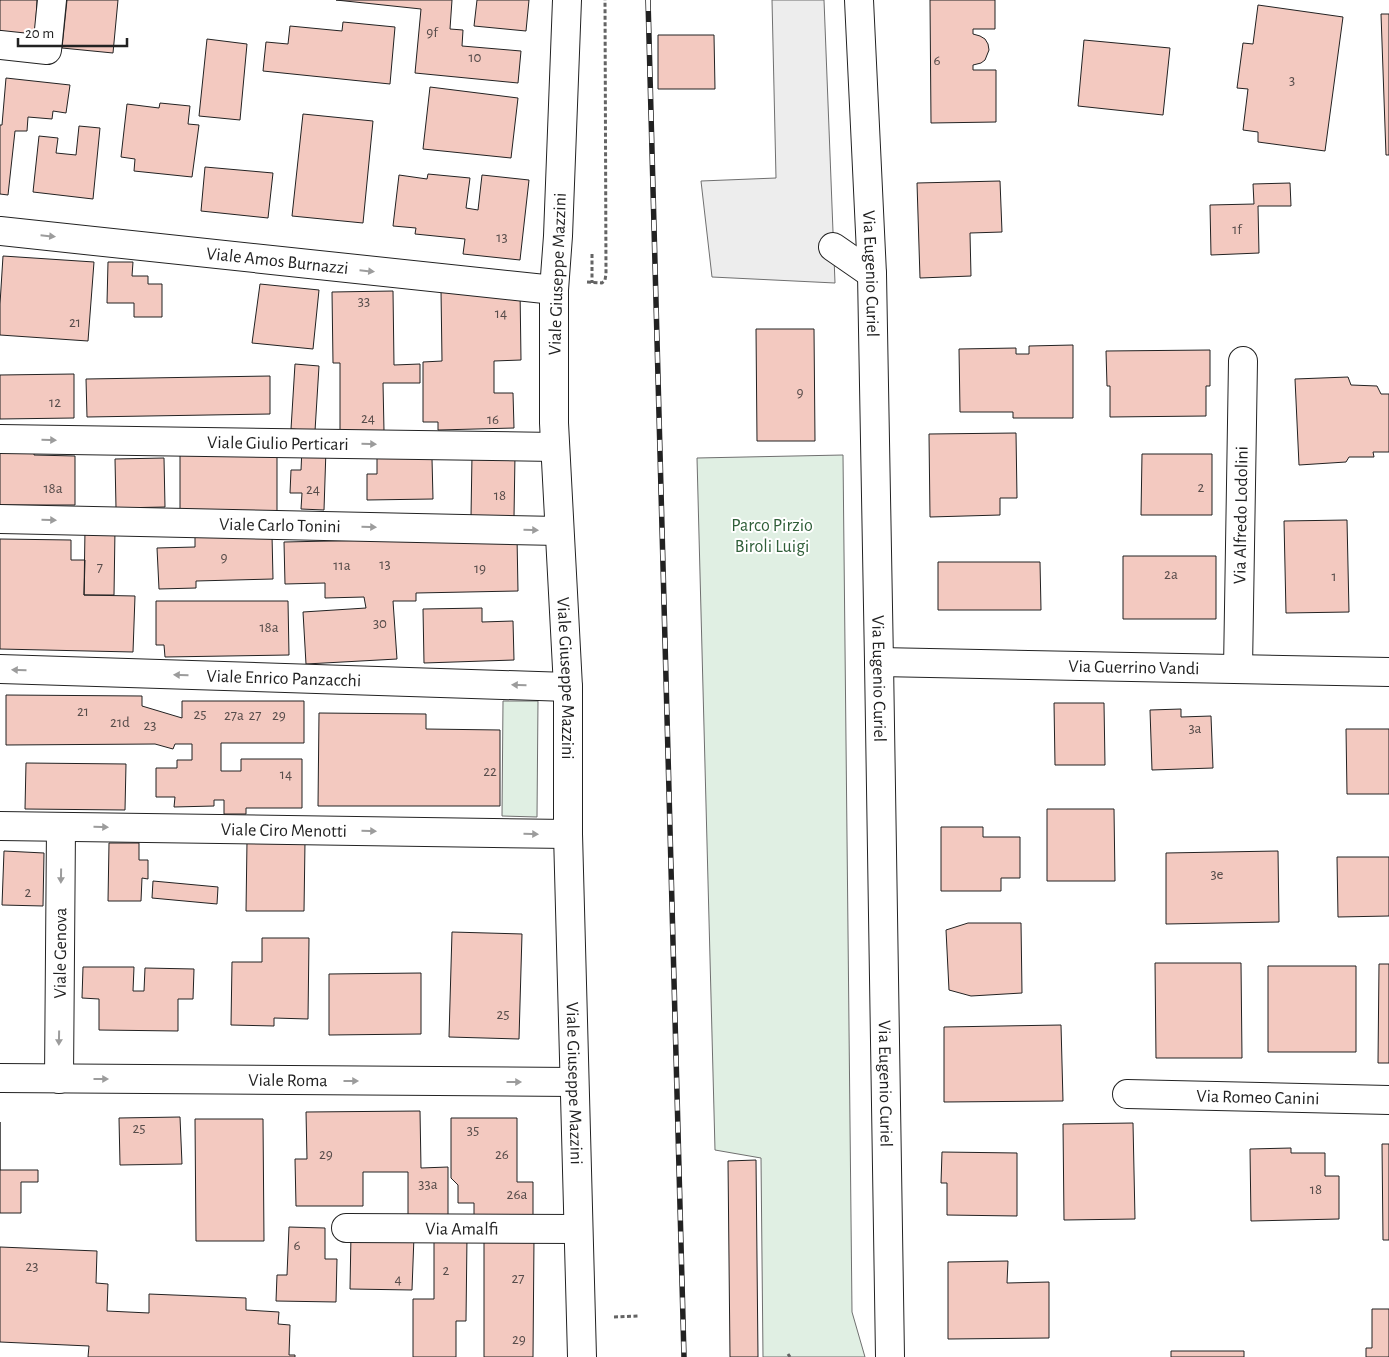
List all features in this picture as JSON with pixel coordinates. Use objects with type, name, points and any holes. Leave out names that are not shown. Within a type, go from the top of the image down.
[{"type":"street","points":[[0,46],[47,50],[52,0]]},
{"type":"street","name":"Viale Giuseppe Mazzini","points":[[567,0],[558,236],[554,283],[554,423],[568,686],[568,834],[582,1357]]},
{"type":"street","name":"Via Eugenio Curiel","points":[[859,0],[872,274],[880,662],[890,1357]]},
{"type":"street","name":"Viale Amos Burnazzi","points":[[0,231],[554,283]]},
{"type":"street","points":[[833,247],[872,274]]},
{"type":"street","name":"Via Alfredo Lodolini","points":[[1238,669],[1244,361]]},
{"type":"street","name":"Viale Giulio Perticari","points":[[0,439],[555,447]]},
{"type":"street","name":"Viale Carlo Tonini","points":[[0,520],[559,531]]},
{"type":"street","name":"Via Guerrino Vandi","points":[[880,662],[1389,672]]},
{"type":"street","name":"Viale Enrico Panzacchi","points":[[0,669],[568,686]]},
{"type":"street","name":"Viale Ciro Menotti","points":[[0,826],[568,834]]},
{"type":"street","name":"Viale Genova","points":[[59,1079],[61,827]]},
{"type":"street","name":"Viale Roma","points":[[0,1078],[574,1082]]},
{"type":"street","name":"Via Romeo Canini","points":[[1127,1094],[1389,1100]]},
{"type":"street","name":"Via Amalfi","points":[[346,1228],[578,1229]]},
{"type":"path","points":[[554,283],[602,283],[605,280],[605,0]]},
{"type":"green space","name":"Parco Pirzio Biroli Luigi","points":[[843,455],[852,1312],[865,1357],[763,1357],[761,1158],[715,1150],[697,458]]},
{"type":"green space","points":[[503,701],[538,701],[537,817],[502,816]]},
{"type":"shaded area","points":[[772,0],[824,0],[835,283],[712,277],[701,181],[776,178]]},
{"type":"building","points":[[0,0],[37,0],[35,40],[0,38]]},
{"type":"building","points":[[67,0],[118,0],[113,53],[62,48]]},
{"type":"building","points":[[336,0],[452,0],[450,29],[463,30],[462,46],[521,51],[518,83],[415,73],[421,9]]},
{"type":"building","points":[[477,0],[529,0],[526,31],[474,26]]},
{"type":"building","points":[[930,0],[995,0],[995,29],[973,29],[973,34],[985,39],[989,50],[985,60],[973,65],[973,70],[996,70],[996,122],[931,123]]},
{"type":"building","points":[[1258,5],[1343,17],[1325,151],[1258,142],[1258,132],[1243,130],[1248,89],[1237,88],[1243,43],[1253,44]]},
{"type":"building","points":[[1381,14],[1389,14],[1389,155],[1386,155]]},
{"type":"building","points":[[343,22],[395,27],[390,84],[263,71],[266,42],[288,44],[290,26],[342,31]]},
{"type":"building","points":[[658,35],[714,35],[715,89],[658,89]]},
{"type":"building","points":[[207,39],[247,44],[240,120],[199,116]]},
{"type":"building","points":[[1084,40],[1170,48],[1163,115],[1078,106]]},
{"type":"building","points":[[6,78],[70,85],[66,113],[53,111],[52,119],[28,117],[27,131],[15,131],[8,195],[0,194],[0,125],[2,125]]},
{"type":"building","points":[[430,87],[518,98],[511,158],[423,149]]},
{"type":"building","points":[[160,103],[190,106],[188,124],[199,125],[192,177],[134,171],[135,159],[121,157],[127,104],[159,108]]},
{"type":"building","points":[[303,114],[373,121],[363,223],[292,216]]},
{"type":"building","points":[[79,126],[100,128],[93,199],[33,192],[39,136],[58,138],[56,153],[76,155]]},
{"type":"building","points":[[205,167],[273,173],[268,218],[201,211]]},
{"type":"building","points":[[428,174],[470,178],[466,208],[478,210],[482,175],[529,180],[520,260],[463,254],[465,239],[415,234],[416,228],[393,226],[399,175],[427,179]]},
{"type":"building","points":[[1000,181],[1002,232],[970,233],[971,276],[920,278],[917,183]]},
{"type":"building","points":[[1290,183],[1291,206],[1258,206],[1259,253],[1211,255],[1210,205],[1254,204],[1253,184]]},
{"type":"building","points":[[3,256],[94,262],[88,341],[0,335]]},
{"type":"building","points":[[108,262],[133,262],[132,276],[148,276],[148,284],[162,284],[162,317],[134,317],[134,303],[107,303]]},
{"type":"building","points":[[260,284],[319,290],[313,349],[252,343]]},
{"type":"building","points":[[520,289],[521,360],[494,361],[494,393],[513,393],[514,428],[438,430],[438,422],[423,422],[423,362],[442,361],[441,290]]},
{"type":"building","points":[[393,291],[394,365],[420,364],[420,383],[383,383],[384,431],[340,431],[340,363],[333,363],[332,292]]},
{"type":"building","points":[[756,329],[814,329],[815,441],[757,441]]},
{"type":"building","points":[[1073,345],[1073,418],[1013,418],[1013,412],[960,412],[959,349],[1016,348],[1016,354],[1029,354],[1029,346]]},
{"type":"building","points":[[1210,350],[1210,386],[1206,386],[1206,416],[1110,417],[1110,386],[1107,386],[1106,351]]},
{"type":"building","points":[[295,364],[319,366],[315,431],[291,429]]},
{"type":"building","points":[[74,374],[74,418],[0,419],[0,375]]},
{"type":"building","points":[[270,376],[270,414],[87,417],[86,379]]},
{"type":"building","points":[[1348,377],[1351,385],[1377,386],[1381,394],[1389,394],[1389,452],[1373,452],[1374,457],[1349,457],[1346,462],[1299,465],[1295,379]]},
{"type":"building","points":[[1016,433],[1017,498],[1000,498],[1000,515],[930,517],[929,434]]},
{"type":"building","points":[[302,448],[326,449],[324,510],[301,509],[302,493],[290,493],[291,470],[301,470]]},
{"type":"building","points":[[0,449],[34,450],[34,455],[75,456],[75,505],[0,505]]},
{"type":"building","points":[[277,454],[277,515],[180,517],[180,455]]},
{"type":"building","points":[[1142,454],[1212,454],[1212,515],[1141,515]]},
{"type":"building","points":[[472,455],[515,455],[514,517],[471,517]]},
{"type":"building","points":[[377,457],[432,459],[433,499],[367,500],[367,474],[377,474]]},
{"type":"building","points":[[164,458],[165,507],[116,508],[115,459]]},
{"type":"building","points":[[1347,520],[1349,612],[1286,613],[1284,521]]},
{"type":"building","points":[[85,529],[115,529],[114,595],[84,595]]},
{"type":"building","points":[[272,535],[273,579],[196,581],[196,588],[159,589],[157,548],[195,547],[195,537]]},
{"type":"building","points":[[517,537],[518,591],[416,593],[416,601],[393,601],[397,659],[306,664],[303,612],[366,608],[364,597],[325,598],[325,583],[285,584],[284,542]]},
{"type":"building","points":[[0,539],[71,540],[71,560],[85,560],[84,595],[135,596],[133,652],[0,649]]},
{"type":"building","points":[[1123,556],[1216,556],[1216,619],[1123,619]]},
{"type":"building","points":[[938,562],[1040,562],[1041,610],[938,610]]},
{"type":"building","points":[[156,601],[288,601],[289,655],[165,657],[164,645],[156,645]]},
{"type":"building","points":[[482,608],[482,622],[513,621],[514,660],[424,663],[423,609]]},
{"type":"building","points":[[6,695],[142,696],[142,706],[182,718],[182,701],[304,701],[304,743],[221,743],[221,771],[241,771],[241,759],[302,759],[302,808],[246,808],[246,814],[224,814],[224,800],[214,800],[214,806],[174,807],[175,797],[156,797],[156,768],[177,768],[177,760],[192,760],[192,744],[175,744],[173,749],[155,744],[6,745]]},
{"type":"building","points":[[1054,703],[1104,703],[1105,765],[1055,765]]},
{"type":"building","points":[[1181,709],[1181,717],[1211,716],[1213,768],[1152,770],[1150,710]]},
{"type":"building","points":[[319,713],[426,714],[426,729],[500,730],[500,806],[318,806]]},
{"type":"building","points":[[1346,729],[1389,729],[1389,794],[1347,794]]},
{"type":"building","points":[[26,763],[126,764],[125,810],[25,809]]},
{"type":"building","points":[[1047,809],[1114,809],[1115,881],[1047,881]]},
{"type":"building","points":[[941,827],[983,827],[983,837],[1020,837],[1020,878],[1001,878],[1001,891],[941,891]]},
{"type":"building","points":[[247,841],[305,842],[304,911],[246,911]]},
{"type":"building","points":[[109,843],[139,843],[139,860],[148,860],[148,879],[142,878],[141,901],[108,901]]},
{"type":"building","points":[[4,851],[44,853],[43,906],[2,905]]},
{"type":"building","points":[[1278,851],[1279,922],[1166,924],[1166,853]]},
{"type":"building","points":[[1337,857],[1389,857],[1389,916],[1338,917]]},
{"type":"building","points":[[153,881],[218,887],[217,904],[152,898]]},
{"type":"building","points":[[968,923],[1021,923],[1022,993],[971,996],[949,990],[946,930]]},
{"type":"building","points":[[452,932],[522,934],[519,1039],[449,1037]]},
{"type":"building","points":[[262,938],[309,938],[308,1019],[274,1018],[274,1026],[231,1025],[232,962],[262,962]]},
{"type":"building","points":[[1155,963],[1241,963],[1242,1058],[1156,1058]]},
{"type":"building","points":[[1379,964],[1389,964],[1389,1063],[1378,1063]]},
{"type":"building","points":[[1268,966],[1356,966],[1356,1052],[1268,1052]]},
{"type":"building","points":[[83,967],[134,967],[133,991],[144,991],[145,968],[194,969],[193,999],[178,999],[178,1031],[99,1030],[99,999],[82,998]]},
{"type":"building","points":[[421,973],[421,1034],[329,1035],[329,974]]},
{"type":"building","points":[[1061,1025],[1063,1101],[944,1102],[944,1027]]},
{"type":"building","points":[[420,1111],[421,1168],[448,1167],[448,1218],[408,1218],[408,1172],[363,1172],[363,1206],[296,1206],[295,1159],[307,1159],[306,1112]]},
{"type":"building","points":[[180,1117],[182,1164],[120,1165],[119,1118]]},
{"type":"building","points":[[451,1118],[517,1118],[517,1182],[533,1182],[533,1225],[474,1225],[474,1203],[458,1203],[458,1185],[451,1178]]},
{"type":"building","points":[[195,1119],[263,1119],[264,1241],[196,1241]]},
{"type":"building","points":[[1133,1123],[1135,1219],[1064,1220],[1063,1124]]},
{"type":"building","points":[[1382,1144],[1389,1144],[1389,1240],[1383,1240]]},
{"type":"building","points":[[1291,1148],[1291,1153],[1325,1153],[1325,1176],[1339,1176],[1339,1219],[1251,1221],[1250,1149]]},
{"type":"building","points":[[942,1152],[1017,1153],[1017,1216],[947,1215],[947,1183],[941,1183]]},
{"type":"building","points":[[756,1160],[758,1357],[730,1357],[728,1161]]},
{"type":"building","points":[[0,1170],[38,1170],[38,1182],[21,1182],[21,1213],[0,1213]]},
{"type":"building","points":[[289,1227],[325,1228],[325,1259],[337,1259],[336,1302],[276,1301],[277,1275],[287,1275]]},
{"type":"building","points":[[351,1235],[414,1236],[412,1290],[350,1289]]},
{"type":"building","points":[[434,1236],[467,1236],[466,1321],[456,1321],[456,1357],[413,1357],[413,1299],[434,1299]]},
{"type":"building","points":[[484,1239],[534,1239],[533,1357],[484,1357]]},
{"type":"building","points":[[0,1247],[97,1251],[96,1283],[108,1284],[107,1311],[149,1313],[149,1294],[246,1298],[246,1310],[279,1312],[278,1324],[290,1325],[289,1355],[295,1355],[295,1357],[88,1357],[89,1346],[0,1342]]},
{"type":"building","points":[[1008,1261],[1007,1283],[1049,1282],[1049,1338],[948,1339],[948,1262]]},
{"type":"building","points":[[1372,1309],[1389,1309],[1389,1357],[1366,1357],[1366,1348],[1372,1348]]},
{"type":"building","points":[[1171,1351],[1244,1351],[1244,1357],[1171,1357]]},
{"type":"railway","points":[[648,0],[684,1357]]}]
